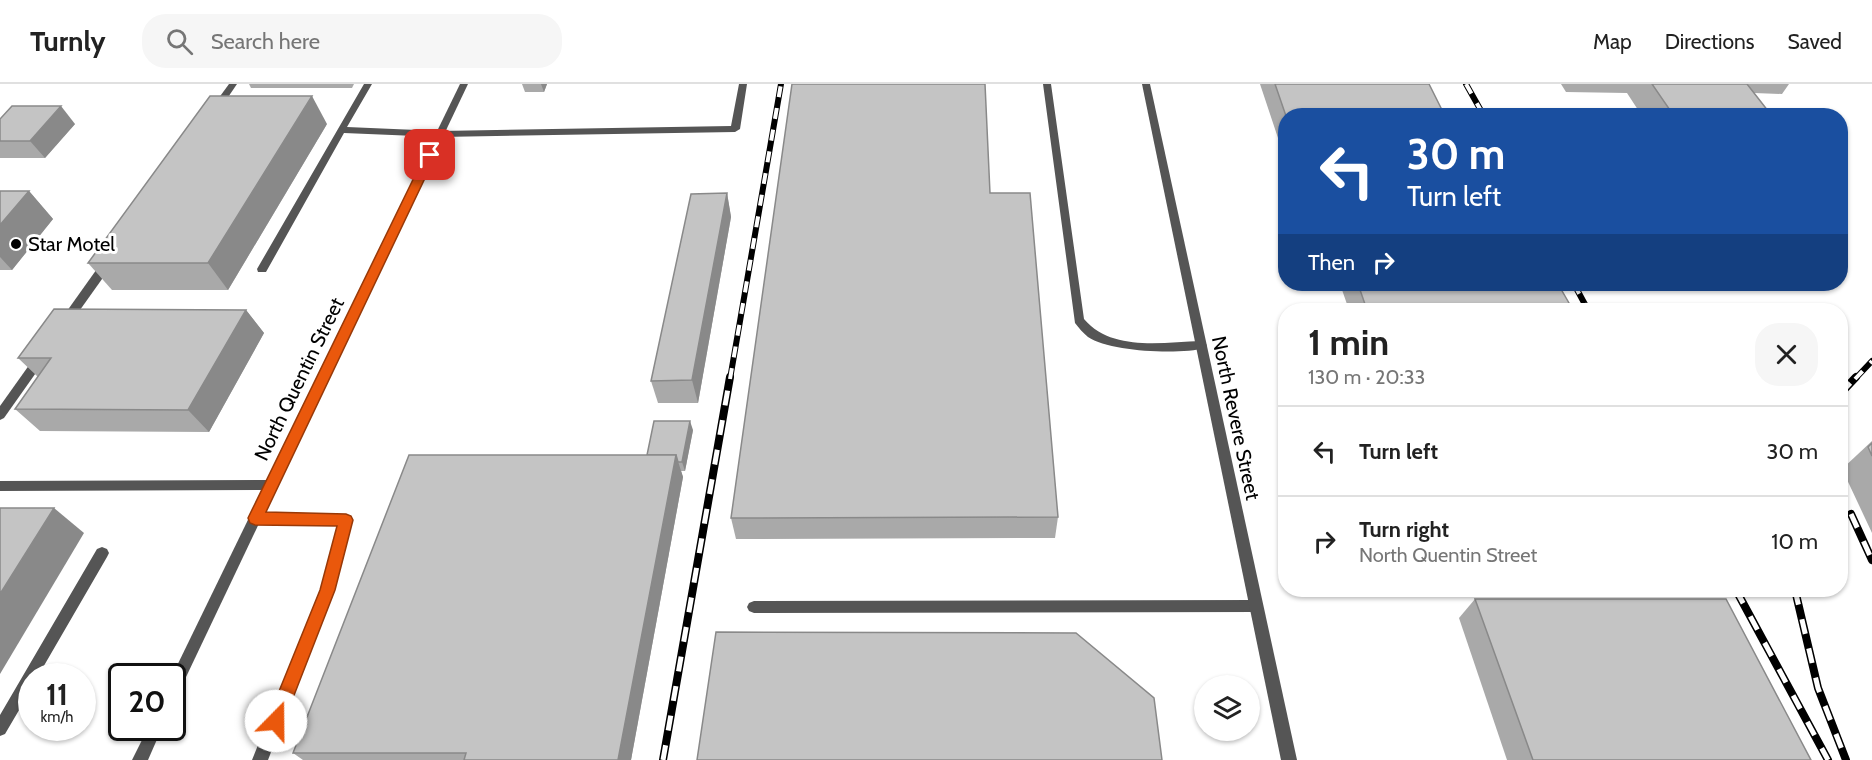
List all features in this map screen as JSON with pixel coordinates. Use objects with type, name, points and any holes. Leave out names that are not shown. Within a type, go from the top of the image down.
[{"type":"street","points":[[206,123],[233,84]]},
{"type":"street","points":[[262,269],[368,84]]},
{"type":"street","name":"North Quentin Street","points":[[185,663],[464,84]]},
{"type":"street","points":[[341,130],[440,134],[735,129],[743,84]]},
{"type":"street","points":[[1047,84],[1079,320],[1092,334],[1113,343],[1143,346],[1201,345]]},
{"type":"street","name":"North Revere Street","points":[[1146,84],[1289,760]]},
{"type":"street","points":[[62,327],[117,249]]},
{"type":"street","points":[[0,415],[48,347]]},
{"type":"street","points":[[0,486],[271,485]]},
{"type":"street","points":[[255,518],[346,520],[327,590],[260,760]]},
{"type":"street","points":[[0,729],[102,553]]},
{"type":"street","points":[[754,607],[1256,606]]},
{"type":"street","points":[[140,760],[149,741]]},
{"type":"building","points":[[792,84],[985,84],[990,193],[1030,193],[1058,517],[731,518]]},
{"type":"building","points":[[1275,84],[1429,84],[1441,108],[1283,108]]},
{"type":"building","points":[[1652,84],[1747,84],[1766,108],[1668,108]]},
{"type":"building","points":[[210,96],[312,96],[208,263],[88,263]]},
{"type":"building","points":[[12,106],[61,106],[30,141],[0,141],[0,119]]},
{"type":"building","points":[[0,191],[29,191],[0,225]]},
{"type":"building","points":[[727,193],[692,380],[651,381],[691,194]]},
{"type":"building","points":[[1360,291],[1562,291],[1569,303],[1365,303]]},
{"type":"building","points":[[54,309],[246,310],[188,410],[15,409],[51,358],[18,358]]},
{"type":"building","points":[[654,421],[690,421],[682,462],[678,462],[676,455],[647,455]]},
{"type":"building","points":[[1872,443],[1872,456],[1868,447]]},
{"type":"building","points":[[409,455],[676,455],[618,760],[464,760],[466,753],[293,753]]},
{"type":"building","points":[[0,508],[54,508],[0,594]]},
{"type":"building","points":[[1475,599],[1726,599],[1811,760],[1533,760]]},
{"type":"building","points":[[716,632],[1076,633],[1154,698],[1162,760],[697,760]]},
{"type":"railway","points":[[730,379],[781,84]]},
{"type":"railway","points":[[1466,84],[1480,108]]},
{"type":"railway","points":[[1578,291],[1584,303]]},
{"type":"railway","points":[[1855,379],[1872,361]]},
{"type":"railway","points":[[663,760],[730,377]]},
{"type":"railway","points":[[1848,386],[1856,377]]},
{"type":"railway","points":[[1851,514],[1872,560]]},
{"type":"railway","points":[[1740,597],[1828,760]]},
{"type":"railway","points":[[1797,597],[1818,688],[1846,760]]},
{"type":"place","name":"Star Motel","points":[[16,244]]},
{"type":"route","points":[[276,721],[327,590],[346,520],[255,518],[430,155]]}]
